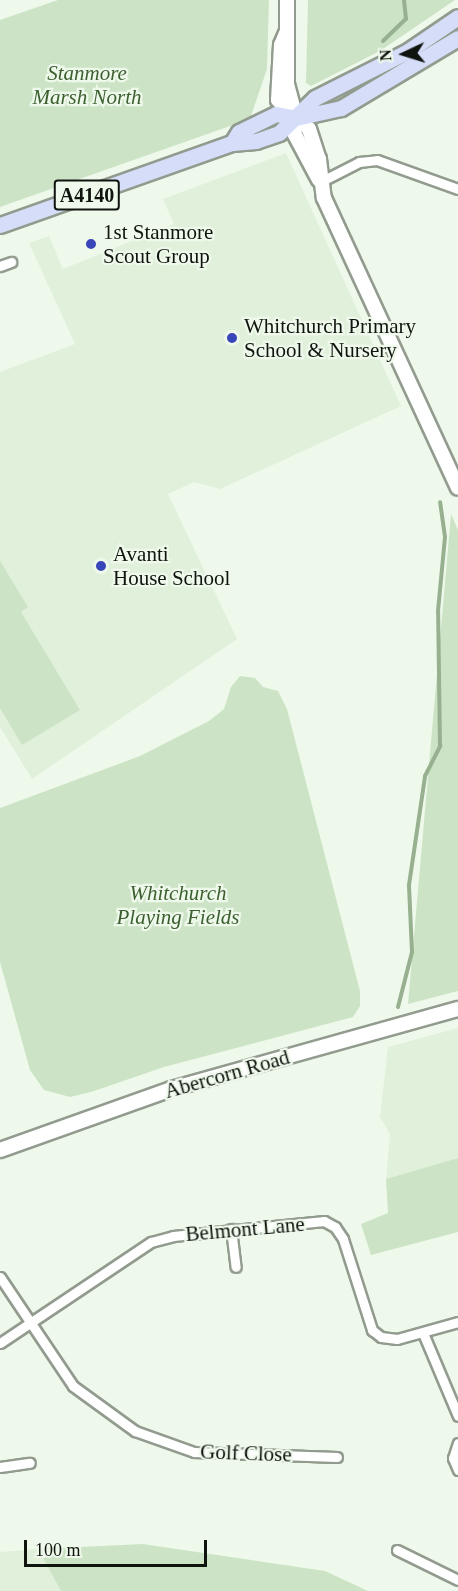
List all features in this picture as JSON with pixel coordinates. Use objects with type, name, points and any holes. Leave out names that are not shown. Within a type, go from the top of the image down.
[{"type":"main road","name":"A4140","points":[[0,225],[232,143],[256,141],[279,133],[315,98],[408,51],[458,17]]},
{"type":"main road","name":"A4140","points":[[296,118],[319,115],[357,100],[458,38]]},
{"type":"street","points":[[288,0],[287,84],[296,118],[294,133],[320,182],[458,488]]},
{"type":"street","points":[[320,182],[359,162],[377,160],[458,189]]},
{"type":"street","points":[[0,266],[11,262]]},
{"type":"street","name":"Abercorn Road","points":[[0,1150],[171,1089],[458,1008]]},
{"type":"street","name":"Belmont Lane","points":[[0,1343],[29,1320],[45,1314],[151,1242],[231,1229],[324,1221],[335,1227],[372,1330],[381,1337],[397,1339],[458,1322]]},
{"type":"street","points":[[231,1229],[236,1267]]},
{"type":"street","points":[[0,1277],[29,1320]]},
{"type":"street","name":"Golf Close","points":[[29,1320],[72,1386],[135,1431],[195,1452],[337,1457]]},
{"type":"street","points":[[423,1333],[458,1416]]},
{"type":"street","points":[[458,1443],[453,1458],[458,1470]]},
{"type":"street","points":[[0,1467],[30,1463]]},
{"type":"street","points":[[397,1550],[458,1580]]},
{"type":"shaded area","points":[[286,153],[401,406],[220,489],[194,482],[168,494],[237,639],[32,779],[0,727],[0,372],[75,344],[29,243],[49,236],[63,269],[174,224],[163,199]]},
{"type":"shaded area","points":[[458,1028],[458,1158],[386,1179],[390,1134],[380,1117],[388,1047]]},
{"type":"shaded area","points":[[38,1549],[61,1591],[0,1591],[0,1552]]},
{"type":"green space","name":"Stanmore Marsh North","points":[[58,0],[269,0],[267,69],[250,119],[0,207],[0,20]]},
{"type":"green space","points":[[308,0],[455,0],[380,51],[311,86],[306,83]]},
{"type":"green space","points":[[451,514],[458,530],[458,991],[408,1004]]},
{"type":"green space","points":[[0,561],[28,607],[21,612],[80,710],[22,745],[0,708]]},
{"type":"green space","name":"Whitchurch Playing Fields","points":[[240,676],[255,678],[263,687],[278,691],[287,709],[360,991],[360,1006],[353,1017],[164,1067],[91,1092],[70,1097],[44,1090],[30,1070],[0,962],[0,808],[140,756],[209,721],[224,709],[231,687]]},
{"type":"green space","points":[[458,1158],[458,1232],[371,1255],[361,1224],[388,1213],[386,1179]]},
{"type":"green space","points":[[143,1544],[325,1571],[368,1591],[61,1591],[38,1549]]},
{"type":"waterway","points":[[383,41],[406,19],[404,0]]},
{"type":"waterway","points":[[398,1007],[412,952],[409,885],[425,776],[440,746],[438,611],[445,537],[440,502]]},
{"type":"place","name":"1st Stanmore Scout Group","points":[[91,244]]},
{"type":"place","name":"Whitchurch Primary School & Nursery","points":[[232,338]]},
{"type":"place","name":"Avanti House School","points":[[101,566]]}]
